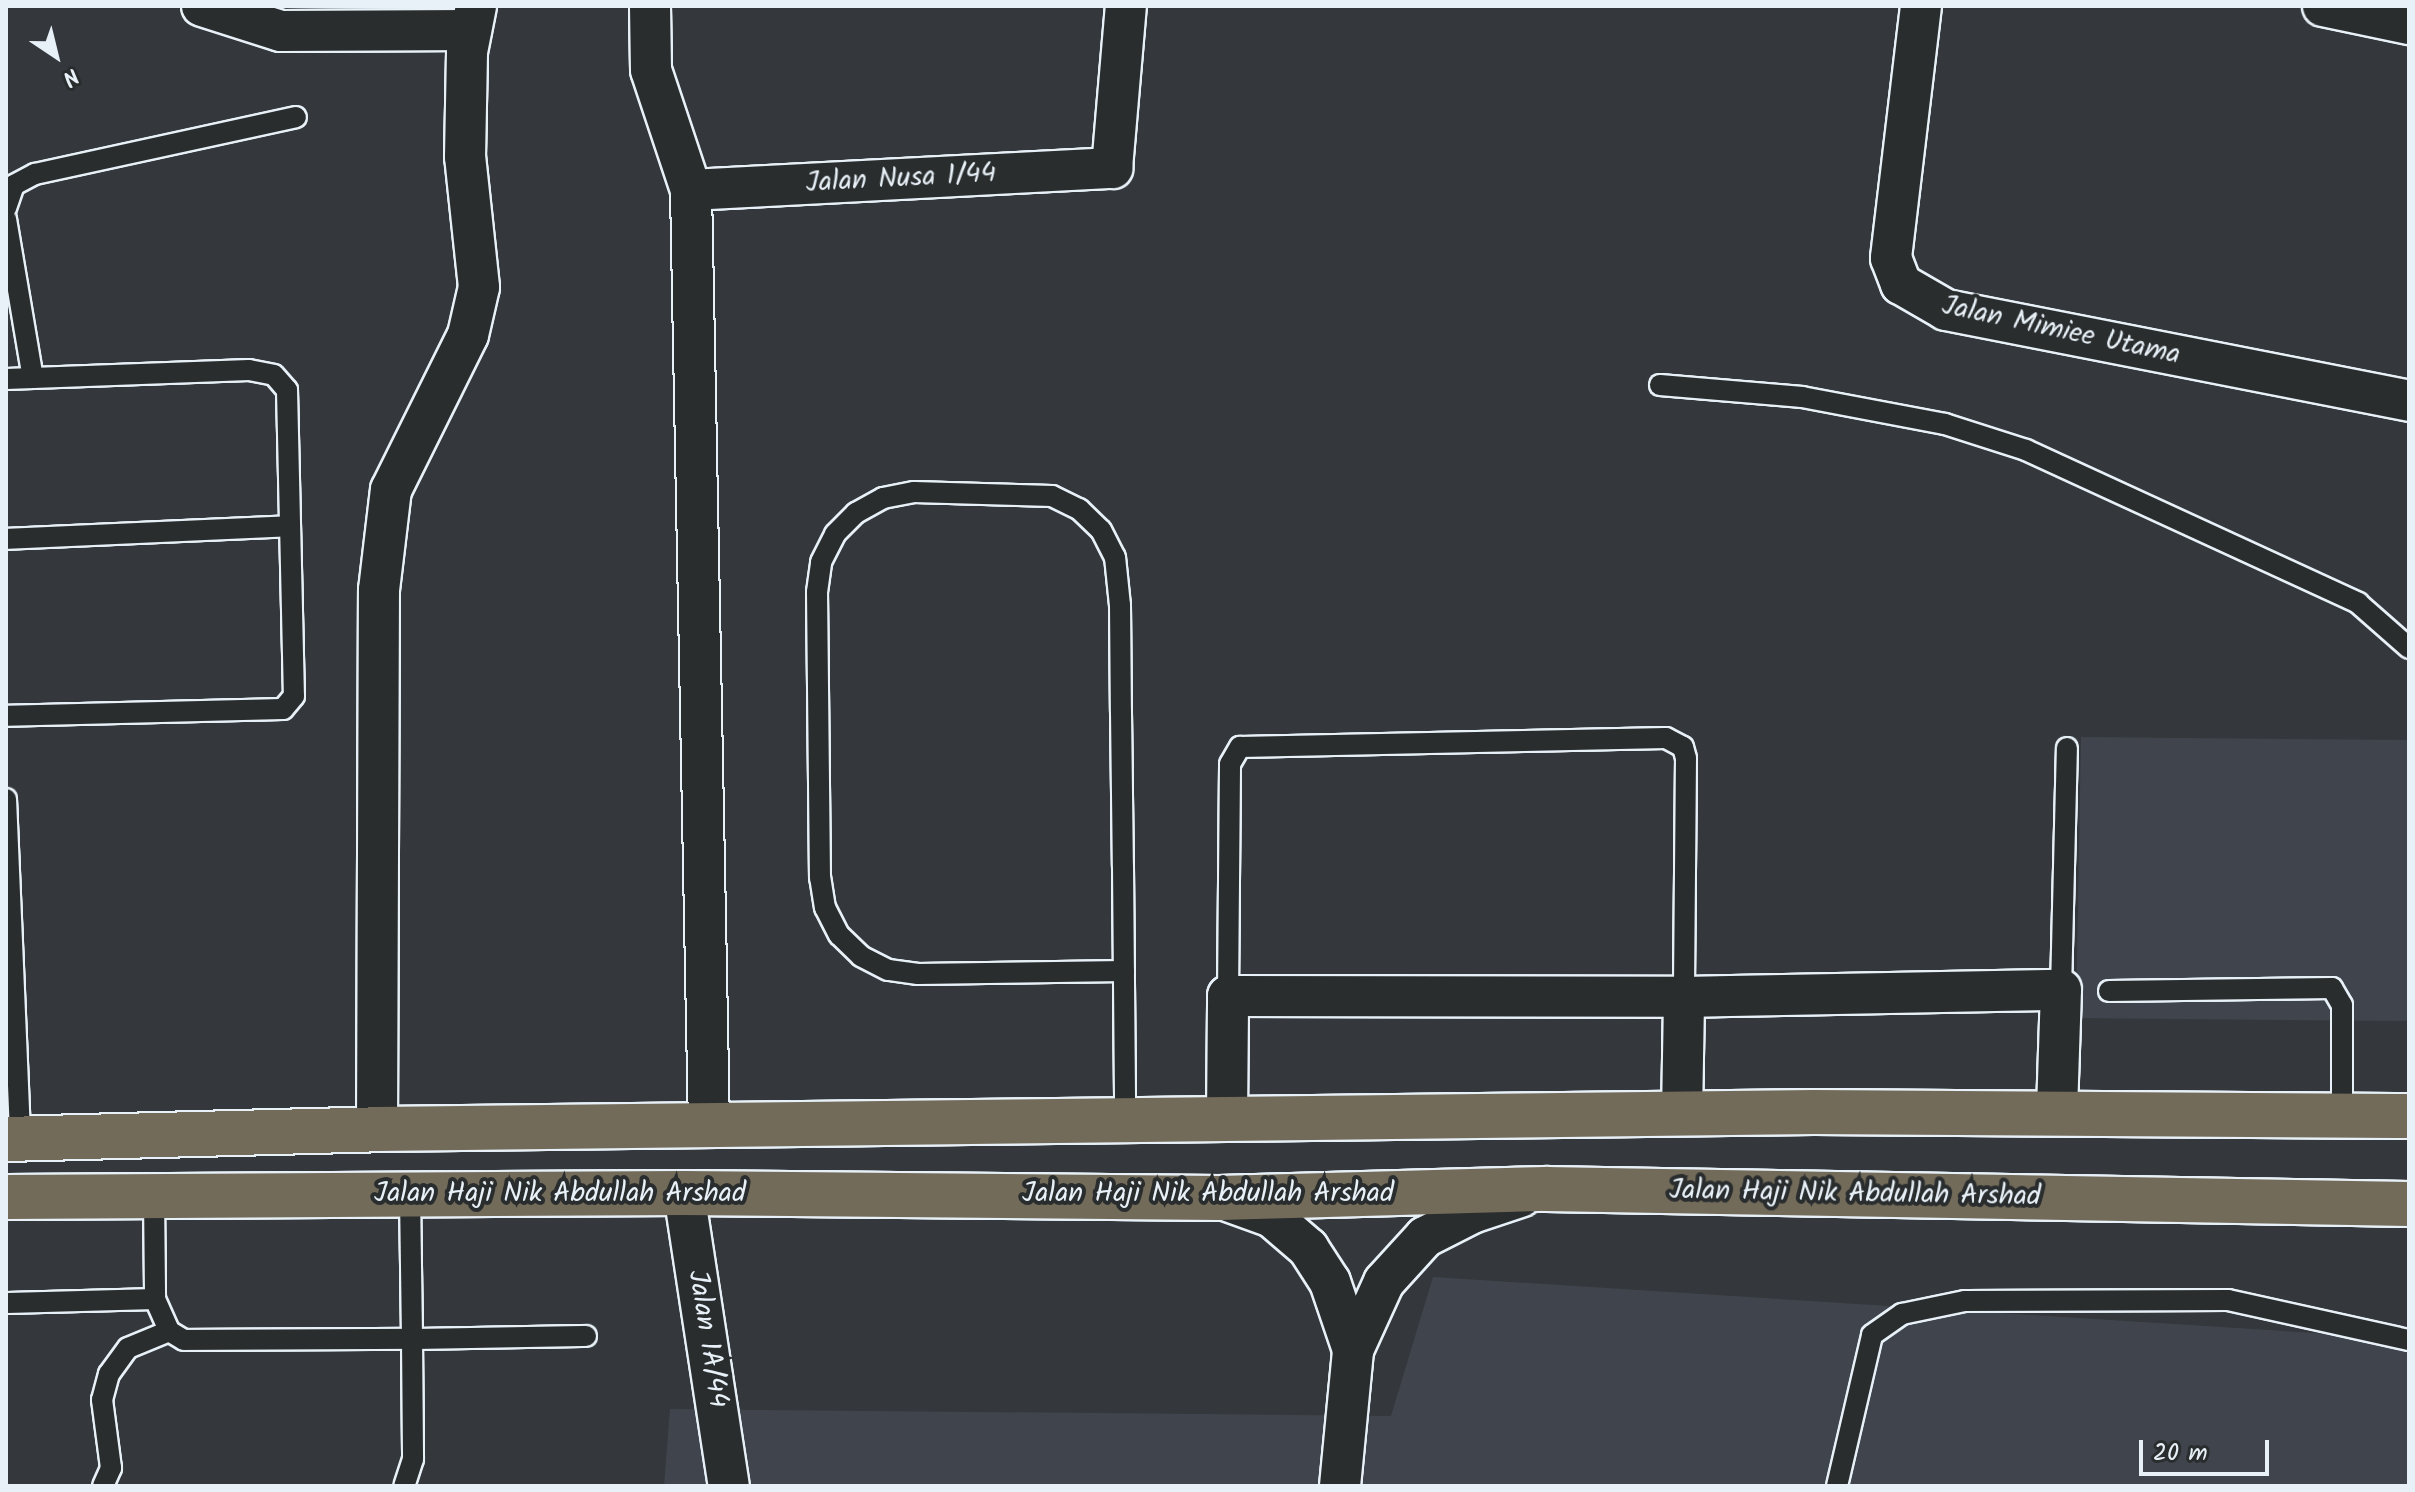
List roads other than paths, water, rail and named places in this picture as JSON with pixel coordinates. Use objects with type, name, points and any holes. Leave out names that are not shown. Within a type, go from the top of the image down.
[{"type":"main road","points":[[13,1139],[377,1129],[1682,1115],[2057,1113],[2409,1116]]},
{"type":"main road","name":"Jalan Haji Nik Abdullah Arshad","points":[[6,1197],[684,1193],[1219,1198],[1546,1189],[2409,1204]]},
{"type":"street","points":[[202,6],[281,31],[474,18],[465,157],[479,287],[468,335],[391,490],[379,590],[377,1129]]},
{"type":"street","points":[[650,6],[651,70],[691,190],[709,1127]]},
{"type":"street","name":"Jalan Nusa 1/44","points":[[691,190],[1112,168],[1126,6]]},
{"type":"street","name":"Jalan Mimiee Utama","points":[[1921,6],[1891,258],[1901,284],[1946,310],[2409,401]]},
{"type":"street","points":[[2323,6],[2409,24]]},
{"type":"street","points":[[1227,1120],[1228,996],[1684,997],[2061,990],[2057,1113]]},
{"type":"street","points":[[1682,1115],[1684,997]]},
{"type":"street","points":[[1340,1486],[1353,1350],[1384,1282],[1425,1237],[1472,1213],[1546,1189]]},
{"type":"street","name":"Jalan 1A/44","points":[[684,1193],[729,1486]]},
{"type":"street","points":[[1219,1198],[1272,1217],[1308,1248],[1330,1282],[1353,1350]]},
{"type":"lane","points":[[6,208],[14,185],[35,174],[296,117]]},
{"type":"lane","points":[[6,219],[33,378]]},
{"type":"lane","points":[[6,379],[249,370],[274,375],[287,390],[294,696],[283,709],[6,716]]},
{"type":"lane","points":[[1660,385],[1802,397],[1945,424],[2026,450],[2358,603],[2409,648]]},
{"type":"lane","points":[[1124,971],[918,974],[888,970],[861,956],[839,935],[825,908],[820,878],[817,592],[821,562],[835,534],[856,513],[883,498],[914,492],[1021,491],[1065,502],[1101,530],[1115,557],[1120,587],[1124,971],[1125,1121]]},
{"type":"lane","points":[[6,539],[290,526]]},
{"type":"lane","points":[[1228,996],[1230,764],[1240,747],[1666,738],[1683,747],[1686,758],[1684,997]]},
{"type":"lane","points":[[2061,990],[2067,748]]},
{"type":"lane","points":[[6,799],[13,1139]]},
{"type":"lane","points":[[2109,991],[2332,988],[2342,1005],[2342,1115]]},
{"type":"lane","points":[[404,1486],[413,1459],[410,1194]]},
{"type":"lane","points":[[154,1196],[155,1299],[169,1331]]},
{"type":"lane","points":[[6,1303],[155,1299]]},
{"type":"lane","points":[[1837,1486],[1872,1335],[1902,1314],[1965,1301],[2228,1300],[2409,1340]]},
{"type":"lane","points":[[103,1486],[111,1468],[102,1400],[109,1374],[128,1348],[169,1331],[202,1343],[586,1336]]}]
